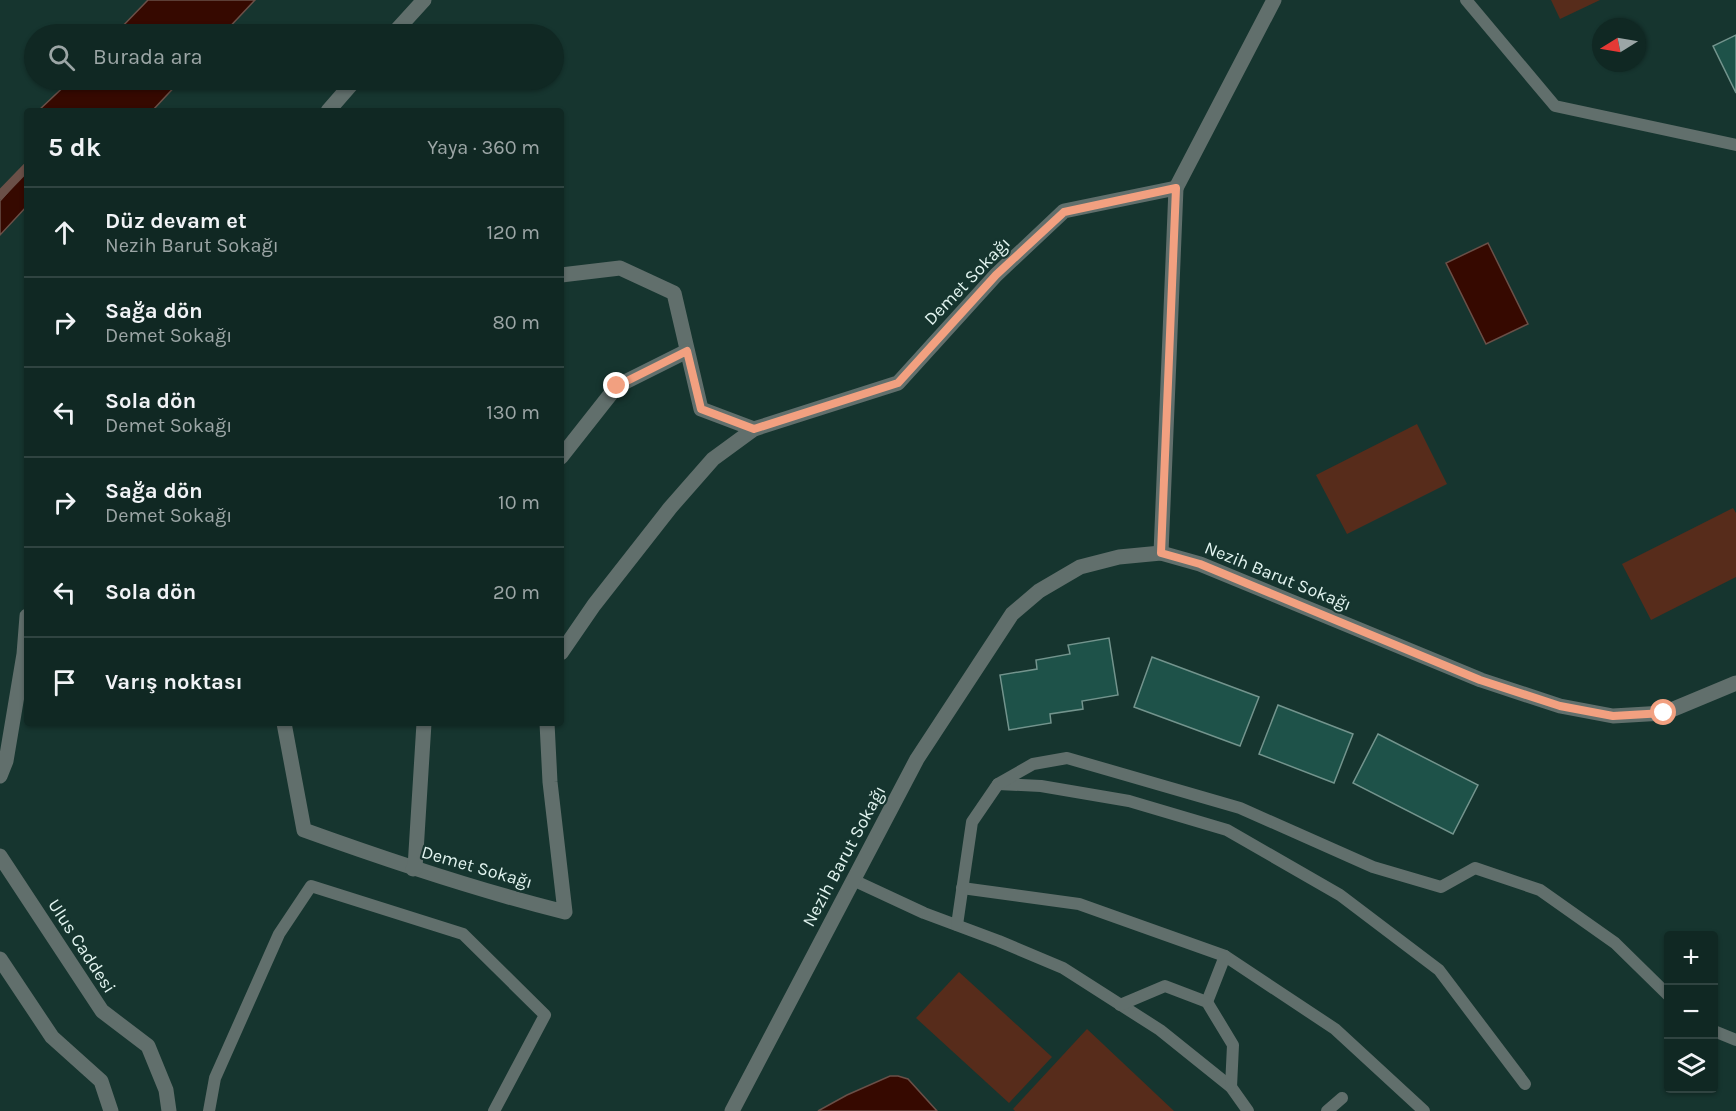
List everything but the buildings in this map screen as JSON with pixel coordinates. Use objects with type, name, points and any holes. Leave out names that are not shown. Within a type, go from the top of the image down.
[{"type":"street","points":[[402,24],[424,0]]},
{"type":"street","points":[[1161,553],[1176,188],[1274,0]]},
{"type":"street","points":[[331,108],[346,90]]},
{"type":"street","name":"Demet Sokağı","points":[[564,649],[594,604],[670,508],[713,459],[754,429],[898,383],[996,275],[1064,212],[1176,188]]},
{"type":"street","points":[[564,275],[620,268],[674,292],[701,409],[754,429]]},
{"type":"street","points":[[564,453],[617,386],[687,351]]},
{"type":"street","name":"Nezih Barut Sokağı","points":[[732,1111],[917,759],[1012,614],[1040,591],[1080,567],[1119,556],[1161,553],[1200,564],[1480,680],[1560,706],[1613,716],[1664,713],[1736,683]]},
{"type":"street","points":[[0,776],[6,761],[24,654]]},
{"type":"street","name":"Demet Sokağı","points":[[285,726],[304,830],[413,869],[504,897],[565,912],[550,782],[547,726]]},
{"type":"street","points":[[413,869],[415,868],[424,726]]},
{"type":"street","name":"Ulus Caddesi","points":[[0,856],[102,1011],[148,1046],[165,1090],[169,1111]]},
{"type":"street","points":[[0,959],[52,1037],[101,1082],[111,1111]]},
{"type":"lane","points":[[1466,0],[1555,106],[1736,145]]},
{"type":"lane","points":[[957,925],[972,822],[998,784],[1033,765],[1067,758],[1240,808],[1373,867],[1441,887],[1475,868],[1540,890],[1615,943],[1664,991]]},
{"type":"lane","points":[[998,784],[1041,786],[1129,801],[1227,830],[1340,895],[1439,970],[1525,1084]]},
{"type":"lane","points":[[853,880],[924,913],[1063,968],[1160,1030],[1231,1087],[1248,1111]]},
{"type":"lane","points":[[209,1111],[215,1078],[279,934],[311,886],[463,934],[545,1015],[494,1111]]},
{"type":"lane","points":[[962,888],[1079,904],[1225,956],[1335,1029],[1424,1111]]},
{"type":"lane","points":[[1207,1002],[1225,956]]},
{"type":"lane","points":[[1120,1005],[1165,986],[1207,1002],[1233,1045],[1231,1087]]},
{"type":"lane","points":[[1718,1033],[1736,1040]]},
{"type":"lane","points":[[1327,1111],[1342,1098]]},
{"type":"shaded area","points":[[148,0],[255,0],[232,24],[125,24]]},
{"type":"shaded area","points":[[1551,0],[1600,0],[1560,19]]},
{"type":"shaded area","points":[[60,90],[172,90],[155,108],[41,108]]},
{"type":"shaded area","points":[[24,173],[24,209],[0,235],[0,201]]},
{"type":"shaded area","points":[[1488,243],[1528,324],[1486,344],[1446,263]]},
{"type":"shaded area","points":[[1417,424],[1447,484],[1347,534],[1316,475]]},
{"type":"shaded area","points":[[1733,508],[1736,513],[1736,577],[1651,620],[1622,564]]},
{"type":"shaded area","points":[[959,972],[1052,1057],[1009,1103],[916,1018]]},
{"type":"shaded area","points":[[1087,1029],[1174,1111],[1015,1111],[1013,1109]]},
{"type":"shaded area","points":[[890,1076],[908,1079],[937,1111],[818,1111],[847,1095]]},
{"type":"waterway","points":[[0,195],[24,170]]},
{"type":"route","points":[[617,386],[687,351],[701,409],[754,429],[898,383],[996,275],[1064,212],[1176,188],[1161,553],[1200,564],[1480,680],[1560,706],[1613,716],[1664,713]]}]
